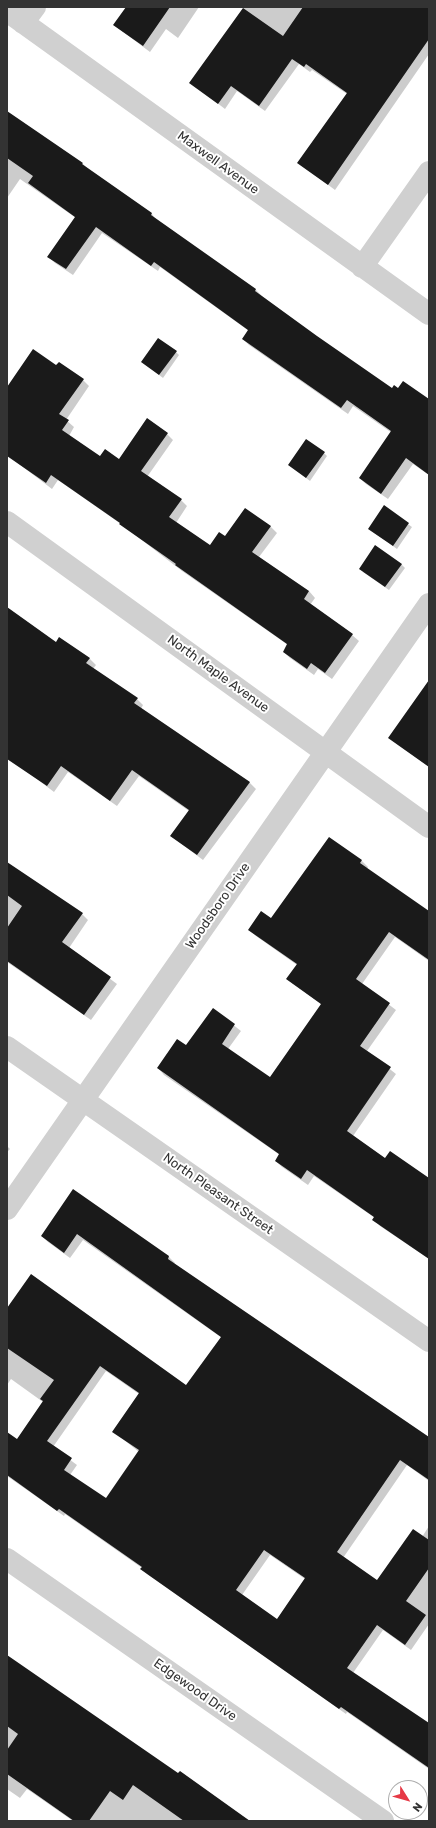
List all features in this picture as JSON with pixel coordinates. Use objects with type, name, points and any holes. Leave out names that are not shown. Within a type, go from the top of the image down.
[{"type":"street","name":"Maxwell Avenue","points":[[22,14],[362,267],[429,314]]},
{"type":"street","points":[[362,267],[429,172]]},
{"type":"street","name":"North Maple Avenue","points":[[7,522],[429,827]]},
{"type":"street","name":"Woodsboro Drive","points":[[7,1209],[429,604]]},
{"type":"street","name":"North Pleasant Street","points":[[7,1047],[429,1341]]},
{"type":"street","name":"Edgewood Drive","points":[[7,1559],[383,1821]]},
{"type":"building","points":[[126,7],[170,7],[143,46],[113,25]]},
{"type":"building","points":[[303,7],[429,7],[429,39],[328,185],[297,163],[347,93],[306,64],[304,67],[292,59],[259,106],[231,86],[218,104],[189,83],[243,8],[283,36]]},
{"type":"building","points":[[7,111],[83,163],[82,164],[152,213],[151,215],[256,289],[255,291],[392,388],[394,385],[398,388],[403,381],[429,399],[429,475],[406,458],[381,494],[359,478],[391,431],[347,400],[341,408],[242,339],[248,330],[154,262],[151,266],[96,227],[66,269],[47,257],[75,217],[28,183],[33,176],[7,158]]},
{"type":"building","points":[[158,338],[177,351],[159,375],[141,362]]},
{"type":"building","points":[[33,349],[56,365],[59,362],[84,379],[59,414],[69,420],[62,430],[100,456],[105,449],[119,459],[147,418],[168,433],[141,471],[182,499],[169,517],[210,545],[219,532],[225,536],[245,508],[271,526],[252,552],[309,591],[304,599],[353,634],[325,673],[311,663],[307,669],[283,652],[287,644],[51,475],[46,483],[7,456],[7,387]]},
{"type":"building","points":[[306,439],[325,452],[306,478],[288,465]]},
{"type":"building","points":[[384,505],[409,523],[393,546],[368,529]]},
{"type":"building","points":[[375,545],[402,564],[385,587],[359,569]]},
{"type":"building","points":[[7,607],[56,642],[59,637],[90,658],[86,663],[138,698],[134,703],[250,782],[197,855],[170,836],[189,810],[132,770],[110,801],[61,766],[47,786],[7,759]]},
{"type":"building","points":[[429,680],[429,767],[388,738]]},
{"type":"building","points":[[329,837],[362,860],[360,863],[429,911],[429,960],[389,932],[356,979],[390,1003],[360,1046],[391,1067],[347,1131],[385,1158],[390,1151],[429,1178],[429,1259],[372,1220],[374,1217],[307,1170],[301,1179],[275,1161],[279,1154],[157,1068],[177,1039],[186,1045],[213,1008],[235,1024],[222,1044],[270,1077],[321,1004],[286,979],[297,964],[248,930],[261,911],[271,918]]},
{"type":"building","points":[[7,862],[83,913],[62,942],[111,977],[84,1015],[7,961],[7,928],[22,906],[7,895]]},
{"type":"building","points":[[73,1189],[169,1256],[168,1259],[429,1437],[429,1480],[400,1460],[337,1552],[377,1580],[413,1529],[429,1540],[429,1568],[406,1601],[426,1615],[405,1645],[377,1625],[347,1668],[429,1723],[429,1768],[341,1707],[339,1709],[140,1569],[142,1567],[59,1509],[57,1511],[7,1475],[7,1432],[17,1439],[43,1401],[40,1399],[54,1380],[7,1348],[7,1308],[31,1274],[186,1385],[221,1337],[77,1234],[64,1253],[41,1236]],"holes":[[[100,1366],[139,1393],[112,1432],[139,1450],[106,1498],[64,1470],[72,1458],[47,1441]],[[264,1550],[305,1578],[277,1619],[236,1590]]]},
{"type":"building","points":[[7,1655],[178,1773],[180,1771],[250,1821],[184,1821],[133,1785],[123,1800],[110,1791],[89,1821],[74,1821],[7,1774],[7,1750],[18,1734],[7,1726]]}]
